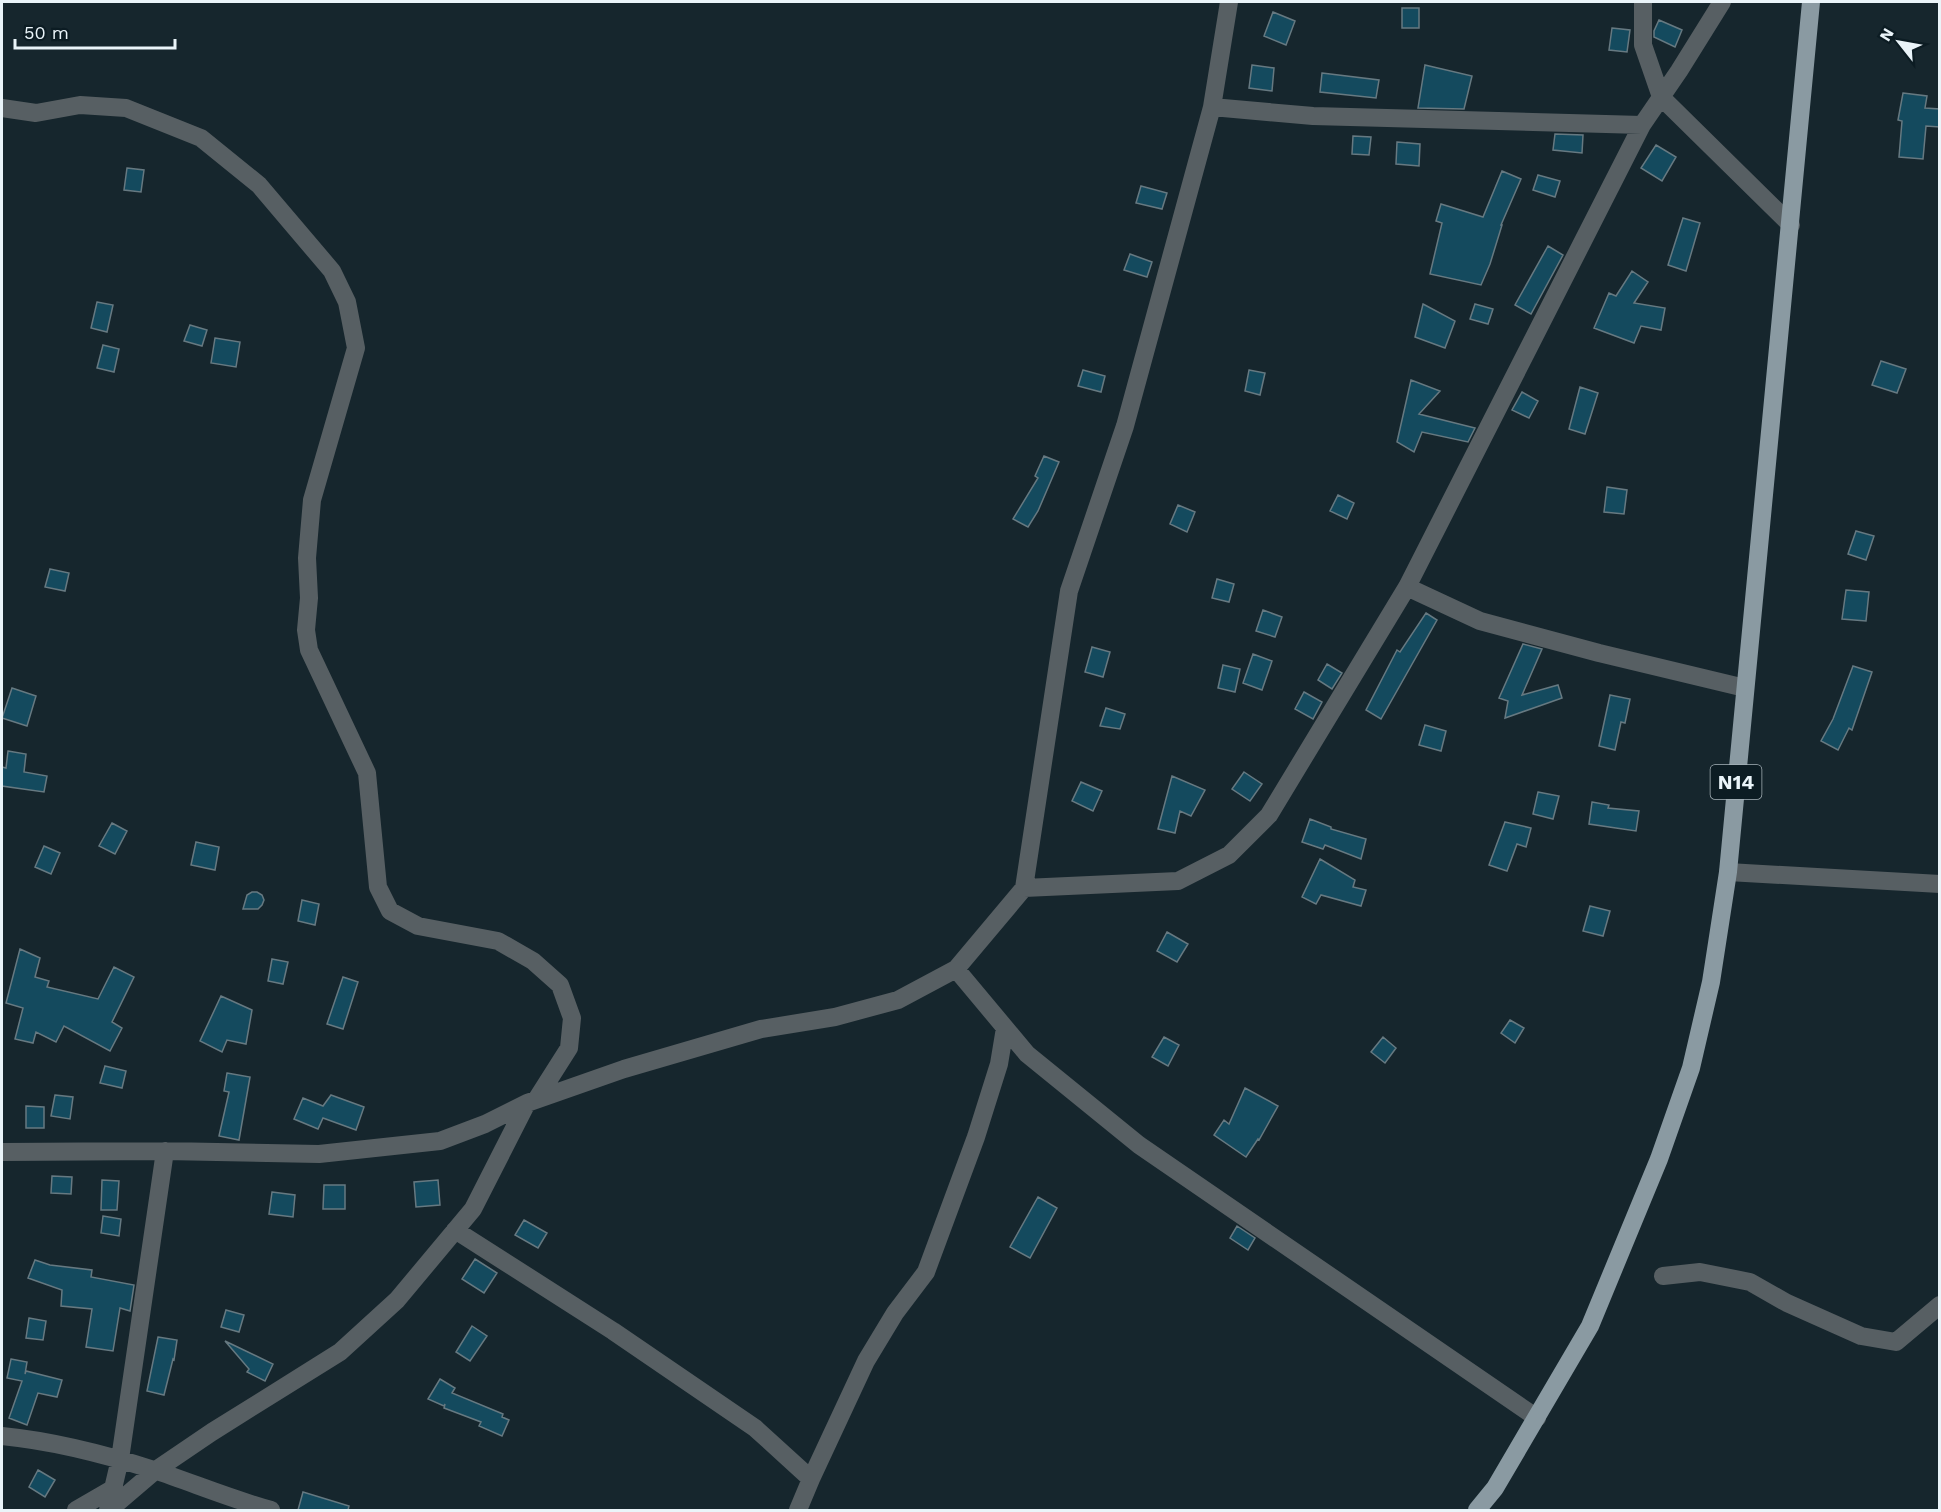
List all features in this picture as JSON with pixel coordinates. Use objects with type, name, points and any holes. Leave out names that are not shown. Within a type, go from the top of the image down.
[{"type":"main road","name":"N14","points":[[1478,1510],[1496,1488],[1590,1326],[1659,1159],[1684,1088],[1691,1068],[1711,982],[1728,872],[1811,2]]},
{"type":"street","points":[[2,1152],[165,1151],[319,1154],[440,1141],[532,1102],[624,1069],[761,1029],[835,1017],[898,1000],[956,969],[1024,888],[1069,591],[1125,426],[1212,107],[1229,2]]},
{"type":"street","points":[[1643,2],[1643,45],[1661,97],[1791,225]]},
{"type":"street","points":[[1024,888],[1178,881],[1229,855],[1269,815],[1407,587],[1642,125],[1722,2]]},
{"type":"street","points":[[2,108],[36,113],[80,105],[126,108],[201,138],[259,185],[332,271],[347,302],[356,348],[312,500],[307,558],[309,598],[306,630],[309,650],[367,773],[378,887],[390,911],[418,926],[498,941],[533,962],[560,986],[572,1018],[569,1048],[532,1102],[473,1209],[397,1300],[340,1352],[156,1470],[108,1510]]},
{"type":"street","points":[[1212,107],[1313,116],[1642,125]]},
{"type":"street","points":[[1407,587],[1480,621],[1599,653],[1745,688]]},
{"type":"street","points":[[1728,872],[1940,884]]},
{"type":"street","points":[[956,969],[1027,1054],[1138,1145],[1538,1418]]},
{"type":"street","points":[[798,1510],[866,1360],[926,1272],[976,1137],[999,1064],[1005,1028]]},
{"type":"street","points":[[108,1510],[120,1460],[165,1151]]},
{"type":"street","points":[[455,1230],[613,1331],[755,1428],[811,1479]]},
{"type":"street","points":[[1663,1276],[1700,1272],[1750,1282],[1787,1303],[1861,1336],[1896,1342],[1940,1305]]},
{"type":"street","points":[[2,1436],[36,1439],[120,1460],[156,1470],[232,1499],[271,1510]]},
{"type":"street","points":[[76,1510],[114,1488]]},
{"type":"building","points":[[1402,8],[1419,8],[1419,28],[1402,28]]},
{"type":"building","points":[[1273,12],[1295,21],[1286,45],[1264,36]]},
{"type":"building","points":[[1659,20],[1682,30],[1675,47],[1654,37]]},
{"type":"building","points":[[1612,28],[1630,30],[1627,52],[1609,50]]},
{"type":"building","points":[[1252,65],[1274,68],[1272,91],[1249,88]]},
{"type":"building","points":[[1425,65],[1472,76],[1464,109],[1418,108]]},
{"type":"building","points":[[1322,73],[1379,80],[1376,98],[1320,92]]},
{"type":"building","points":[[1903,93],[1927,96],[1925,108],[1940,109],[1940,127],[1926,126],[1923,159],[1899,157],[1902,121],[1898,120]]},
{"type":"building","points":[[1555,134],[1583,135],[1582,153],[1553,150]]},
{"type":"building","points":[[1353,136],[1371,137],[1369,155],[1352,154]]},
{"type":"building","points":[[1397,142],[1420,144],[1419,166],[1396,164]]},
{"type":"building","points":[[1656,145],[1676,157],[1662,181],[1641,168]]},
{"type":"building","points":[[127,168],[144,170],[141,192],[124,190]]},
{"type":"building","points":[[1502,171],[1521,179],[1501,225],[1490,264],[1481,285],[1430,274],[1442,223],[1436,221],[1441,204],[1483,217]]},
{"type":"building","points":[[1538,175],[1560,181],[1555,197],[1533,190]]},
{"type":"building","points":[[1141,186],[1167,193],[1162,209],[1136,203]]},
{"type":"building","points":[[1683,218],[1700,223],[1686,271],[1668,265]]},
{"type":"building","points":[[1548,246],[1563,255],[1531,314],[1515,305]]},
{"type":"building","points":[[1130,254],[1152,262],[1147,277],[1124,270]]},
{"type":"building","points":[[1632,271],[1648,282],[1634,303],[1665,308],[1661,330],[1641,326],[1634,343],[1594,328],[1609,293],[1616,296]]},
{"type":"building","points":[[97,302],[113,305],[107,332],[91,328]]},
{"type":"building","points":[[1423,304],[1455,321],[1445,348],[1415,337]]},
{"type":"building","points":[[1475,304],[1493,309],[1488,324],[1470,319]]},
{"type":"building","points":[[190,325],[207,330],[202,346],[184,341]]},
{"type":"building","points":[[215,338],[240,342],[236,367],[211,363]]},
{"type":"building","points":[[103,345],[119,349],[114,372],[97,368]]},
{"type":"building","points":[[1881,361],[1906,369],[1897,393],[1872,385]]},
{"type":"building","points":[[1083,370],[1105,376],[1101,392],[1078,386]]},
{"type":"building","points":[[1249,370],[1265,373],[1260,395],[1245,391]]},
{"type":"building","points":[[1411,380],[1440,391],[1419,414],[1475,428],[1468,442],[1422,432],[1414,452],[1397,442]]},
{"type":"building","points":[[1580,387],[1598,393],[1585,434],[1569,429]]},
{"type":"building","points":[[1522,392],[1538,401],[1529,418],[1512,410]]},
{"type":"building","points":[[1044,456],[1059,462],[1038,511],[1028,527],[1013,519],[1038,478],[1035,476]]},
{"type":"building","points":[[1607,487],[1627,490],[1624,514],[1604,512]]},
{"type":"building","points":[[1338,495],[1354,503],[1347,519],[1330,511]]},
{"type":"building","points":[[1178,505],[1195,512],[1187,532],[1170,524]]},
{"type":"building","points":[[1856,531],[1874,536],[1866,560],[1848,554]]},
{"type":"building","points":[[50,569],[69,573],[65,591],[45,587]]},
{"type":"building","points":[[1217,579],[1234,584],[1229,602],[1212,598]]},
{"type":"building","points":[[1846,590],[1869,592],[1866,621],[1842,619]]},
{"type":"building","points":[[1263,610],[1282,617],[1275,637],[1256,631]]},
{"type":"building","points":[[1426,613],[1437,620],[1381,719],[1366,710],[1397,650],[1400,652]]},
{"type":"building","points":[[1523,644],[1542,649],[1522,695],[1558,685],[1562,698],[1505,718],[1508,701],[1499,698]]},
{"type":"building","points":[[1092,647],[1110,652],[1103,677],[1085,672]]},
{"type":"building","points":[[1253,654],[1272,661],[1262,690],[1243,683]]},
{"type":"building","points":[[1327,664],[1342,673],[1332,689],[1318,680]]},
{"type":"building","points":[[1223,665],[1240,669],[1235,692],[1218,688]]},
{"type":"building","points":[[1853,666],[1872,672],[1852,730],[1849,728],[1838,750],[1821,741],[1833,719]]},
{"type":"building","points":[[12,688],[36,696],[27,726],[2,718]]},
{"type":"building","points":[[1304,692],[1322,702],[1313,719],[1295,709]]},
{"type":"building","points":[[1610,695],[1630,699],[1625,723],[1621,722],[1615,750],[1599,746]]},
{"type":"building","points":[[1106,708],[1125,714],[1120,729],[1100,726]]},
{"type":"building","points":[[1425,725],[1446,731],[1441,751],[1419,745]]},
{"type":"building","points":[[8,751],[26,754],[24,772],[47,776],[44,792],[2,786],[2,767],[6,768]]},
{"type":"building","points":[[1244,772],[1262,784],[1250,801],[1232,789]]},
{"type":"building","points":[[1172,776],[1205,790],[1191,816],[1180,811],[1175,833],[1158,829]]},
{"type":"building","points":[[1081,782],[1102,791],[1093,811],[1072,801]]},
{"type":"building","points":[[1538,792],[1559,796],[1553,819],[1533,814]]},
{"type":"building","points":[[1592,802],[1609,805],[1608,808],[1639,811],[1636,831],[1589,824]]},
{"type":"building","points":[[1310,819],[1331,827],[1331,829],[1366,839],[1361,859],[1325,845],[1323,849],[1302,842]]},
{"type":"building","points":[[1505,822],[1531,828],[1526,847],[1517,844],[1507,871],[1489,865]]},
{"type":"building","points":[[112,823],[127,831],[115,854],[99,846]]},
{"type":"building","points":[[196,842],[219,847],[215,870],[191,865]]},
{"type":"building","points":[[44,846],[60,853],[51,874],[35,867]]},
{"type":"building","points":[[1320,859],[1355,880],[1353,887],[1366,890],[1361,906],[1321,895],[1316,904],[1302,897]]},
{"type":"building","points":[[252,892],[262,895],[264,900],[262,905],[258,909],[243,909],[247,895]]},
{"type":"building","points":[[302,900],[319,904],[315,925],[298,921]]},
{"type":"building","points":[[1590,906],[1610,911],[1603,936],[1583,931]]},
{"type":"building","points":[[1167,932],[1188,944],[1177,962],[1157,951]]},
{"type":"building","points":[[20,949],[40,958],[35,977],[49,981],[47,987],[98,999],[114,967],[134,977],[112,1022],[122,1028],[110,1051],[64,1026],[56,1042],[36,1032],[33,1043],[15,1039],[23,1008],[6,1003]]},
{"type":"building","points":[[272,959],[288,962],[283,984],[268,981]]},
{"type":"building","points":[[343,977],[358,982],[343,1029],[327,1024]]},
{"type":"building","points":[[221,996],[252,1010],[246,1044],[227,1040],[222,1052],[200,1041]]},
{"type":"building","points":[[1510,1020],[1524,1028],[1515,1043],[1501,1033]]},
{"type":"building","points":[[1164,1037],[1179,1045],[1168,1066],[1152,1057]]},
{"type":"building","points":[[1383,1037],[1396,1048],[1385,1063],[1371,1052]]},
{"type":"building","points":[[105,1066],[126,1071],[122,1088],[100,1083]]},
{"type":"building","points":[[227,1073],[250,1077],[239,1140],[219,1136],[229,1092],[224,1091]]},
{"type":"building","points":[[1245,1088],[1278,1106],[1259,1140],[1246,1157],[1214,1135],[1224,1120],[1229,1124]]},
{"type":"building","points":[[55,1095],[73,1097],[70,1119],[51,1116]]},
{"type":"building","points":[[331,1095],[364,1107],[356,1130],[323,1118],[318,1129],[294,1119],[303,1098],[323,1106]]},
{"type":"building","points":[[26,1106],[44,1107],[44,1128],[26,1128]]},
{"type":"building","points":[[52,1176],[72,1177],[71,1194],[51,1193]]},
{"type":"building","points":[[102,1180],[119,1181],[117,1210],[101,1210]]},
{"type":"building","points":[[438,1180],[440,1205],[416,1207],[414,1182]]},
{"type":"building","points":[[324,1185],[345,1185],[345,1209],[323,1209]]},
{"type":"building","points":[[272,1192],[295,1195],[293,1217],[269,1214]]},
{"type":"building","points":[[1038,1197],[1057,1208],[1030,1258],[1010,1247]]},
{"type":"building","points":[[103,1216],[121,1219],[119,1236],[101,1233]]},
{"type":"building","points":[[524,1220],[547,1233],[538,1248],[515,1235]]},
{"type":"building","points":[[1237,1226],[1255,1238],[1248,1250],[1230,1238]]},
{"type":"building","points":[[475,1259],[497,1273],[484,1293],[462,1279]]},
{"type":"building","points":[[35,1260],[50,1265],[92,1270],[91,1277],[134,1285],[130,1311],[120,1308],[113,1351],[86,1347],[92,1309],[61,1306],[62,1290],[28,1278]]},
{"type":"building","points":[[226,1310],[244,1315],[239,1332],[221,1327]]},
{"type":"building","points":[[29,1318],[46,1321],[43,1340],[26,1338]]},
{"type":"building","points":[[472,1326],[487,1336],[470,1361],[456,1352]]},
{"type":"building","points":[[158,1337],[177,1340],[164,1395],[147,1391]]},
{"type":"building","points":[[225,1341],[273,1364],[265,1381],[247,1372],[249,1369]]},
{"type":"building","points":[[11,1359],[27,1362],[25,1374],[26,1371],[62,1380],[57,1397],[38,1393],[27,1425],[9,1418],[22,1381],[7,1378]]},
{"type":"building","points":[[440,1379],[455,1388],[452,1393],[503,1414],[502,1417],[509,1420],[502,1436],[479,1426],[481,1422],[444,1408],[445,1404],[444,1406],[428,1399]]},
{"type":"building","points":[[38,1470],[55,1480],[45,1497],[29,1487]]},
{"type":"building","points":[[303,1492],[349,1506],[348,1510],[298,1510]]}]
